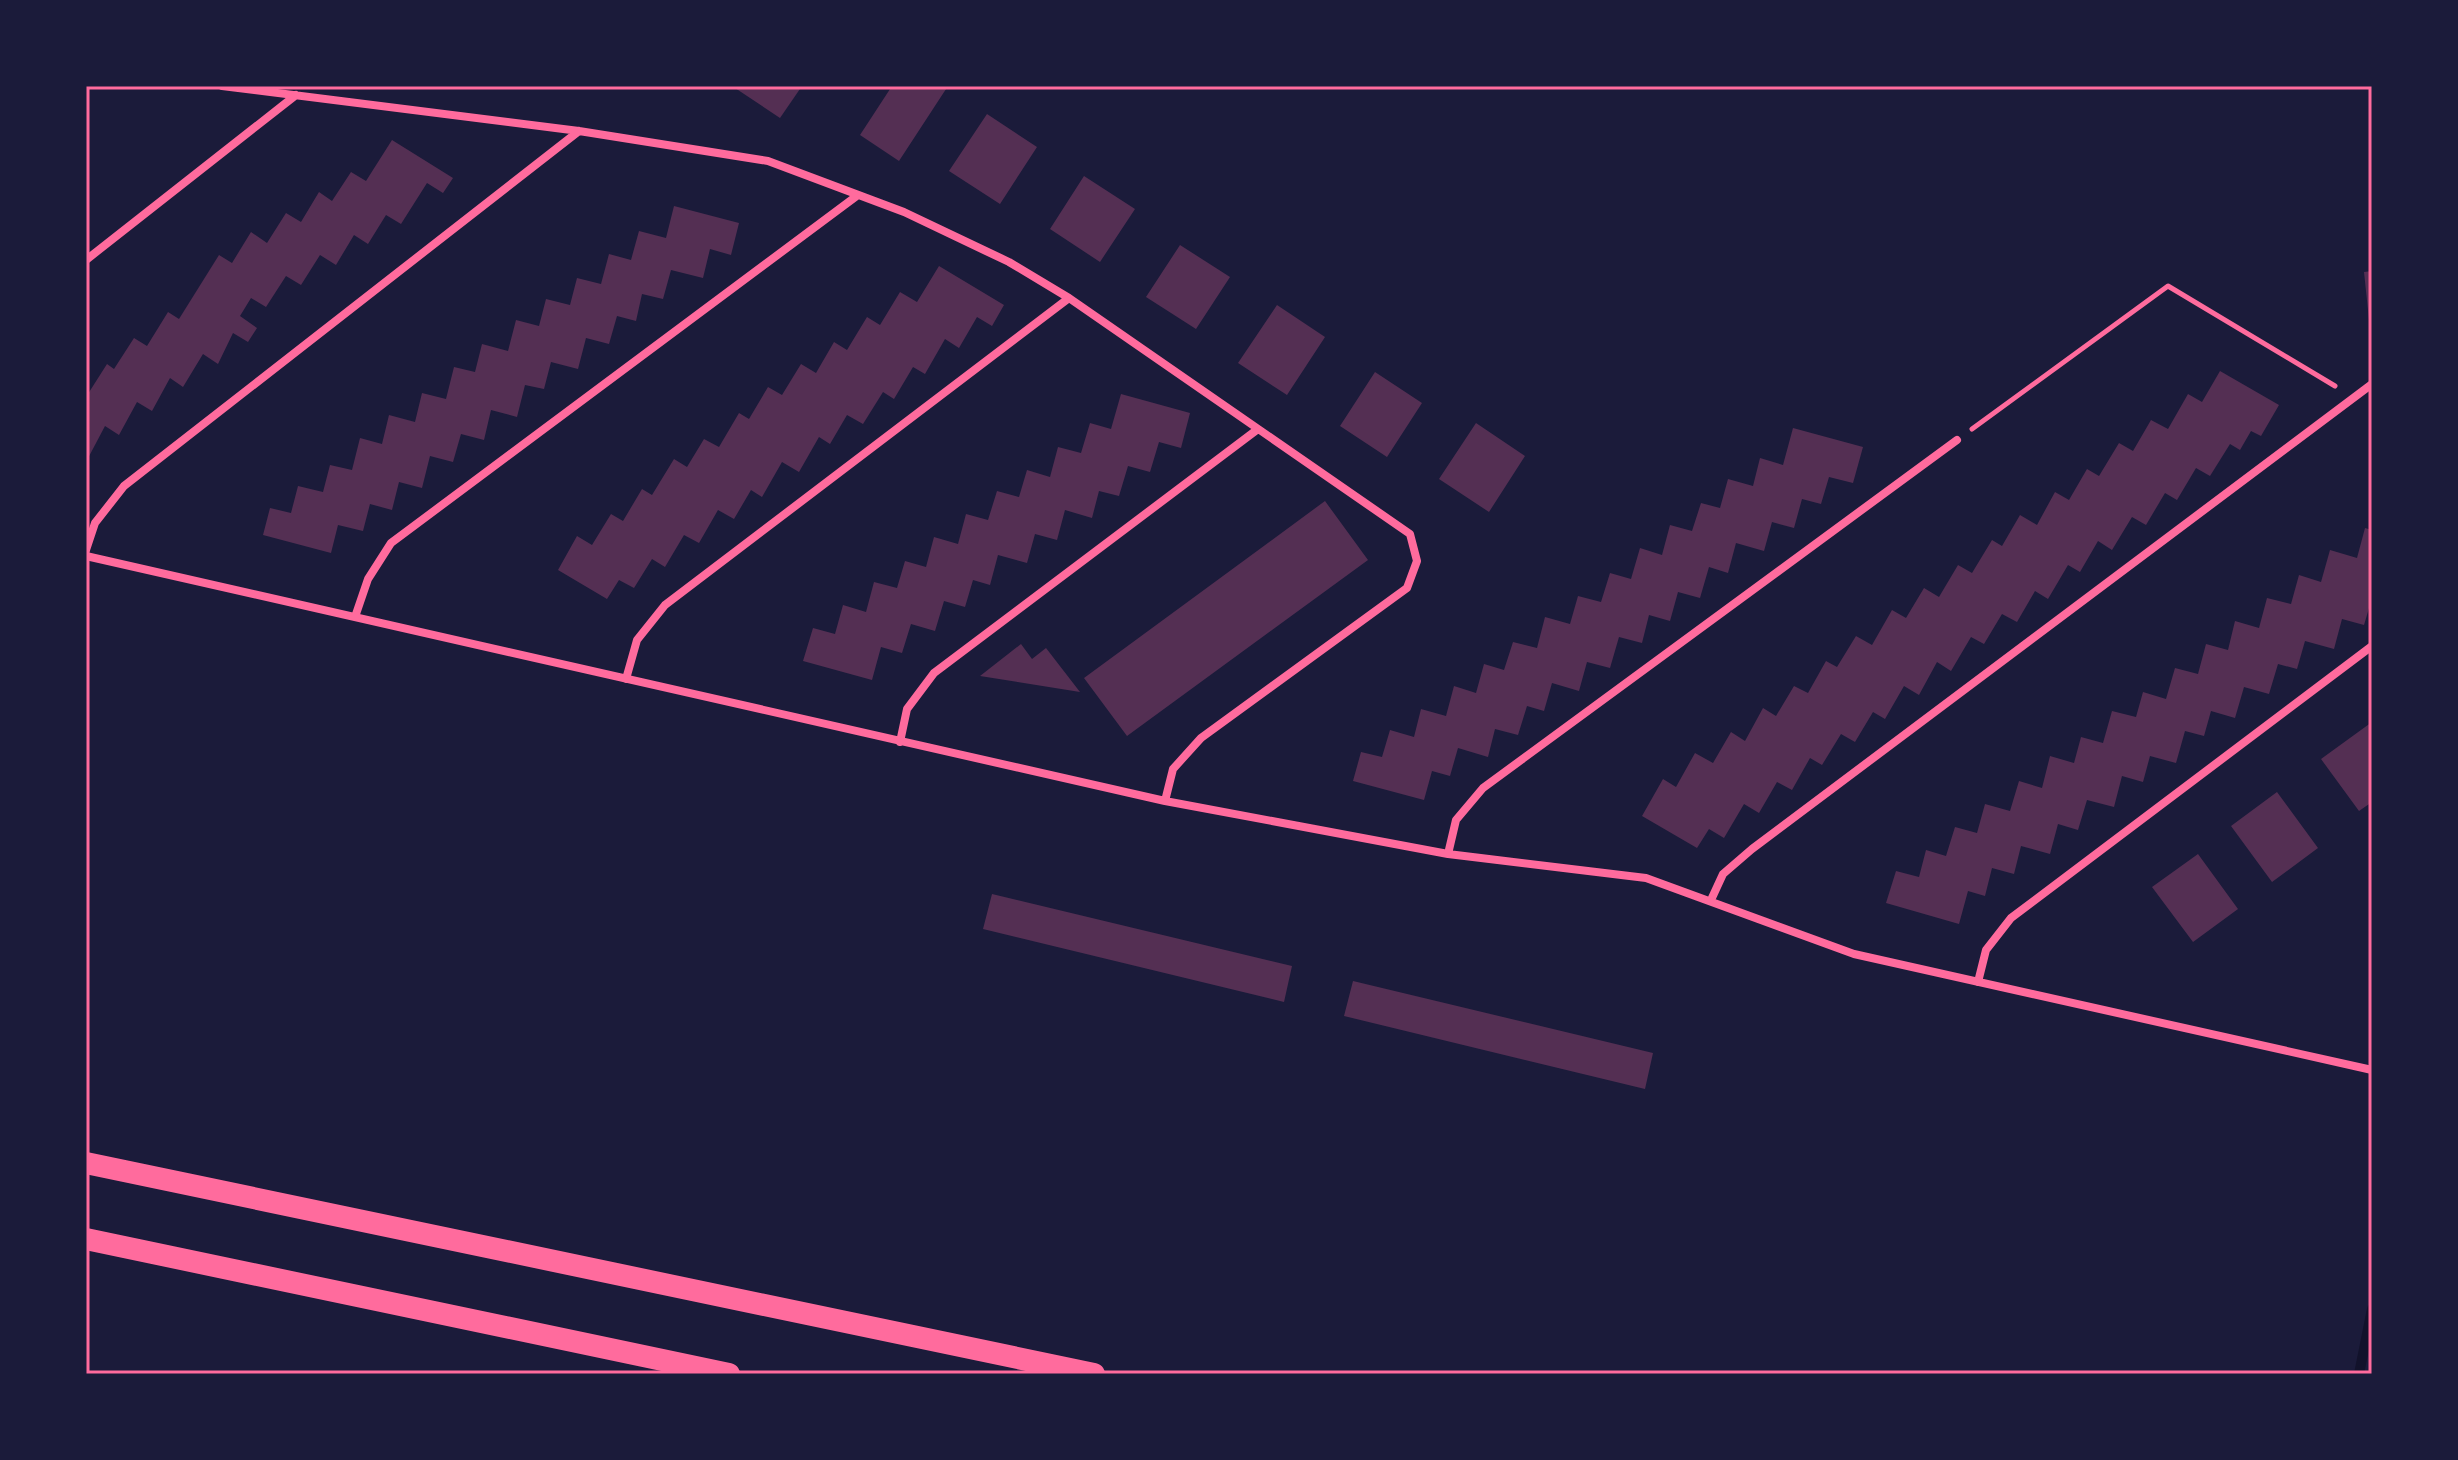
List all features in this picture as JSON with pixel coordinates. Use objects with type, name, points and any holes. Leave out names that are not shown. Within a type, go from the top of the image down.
[{"type":"highway","points":[[86,1163],[1094,1374]]},
{"type":"highway","points":[[86,1239],[729,1374]]},
{"type":"street","points":[[222,86],[579,131],[768,161],[904,212],[996,256],[1069,298],[1410,534],[1417,561],[1407,588],[1201,738],[1173,769],[1165,801]]},
{"type":"street","points":[[86,260],[296,95]]},
{"type":"street","points":[[86,550],[95,523],[124,486],[579,131]]},
{"type":"street","points":[[355,617],[368,579],[391,543],[858,195]]},
{"type":"street","points":[[626,679],[637,640],[665,605],[1069,298]]},
{"type":"street","points":[[1711,900],[1723,874],[1752,849],[2372,384]]},
{"type":"street","points":[[900,742],[907,709],[934,673],[1258,429]]},
{"type":"street","points":[[1448,854],[1456,820],[1483,788],[1957,440]]},
{"type":"street","points":[[86,556],[1165,801],[1448,854],[1646,878],[1854,954],[2372,1070]]},
{"type":"street","points":[[1978,982],[1986,950],[2011,918],[2372,646]]},
{"type":"path","points":[[1957,440],[2168,286],[2353,397]]},
{"type":"building","points":[[732,86],[802,86],[780,118]]},
{"type":"building","points":[[892,86],[948,86],[899,161],[860,135]]},
{"type":"building","points":[[987,114],[1037,147],[1000,204],[949,171]]},
{"type":"building","points":[[392,140],[453,178],[443,193],[427,183],[401,224],[386,215],[368,244],[354,235],[336,265],[320,255],[301,285],[286,276],[266,307],[251,298],[240,316],[257,328],[248,342],[233,333],[218,364],[203,354],[183,387],[170,378],[152,411],[137,402],[119,435],[105,426],[86,462],[86,397],[107,364],[114,369],[134,338],[147,346],[168,312],[179,319],[219,255],[232,263],[251,232],[267,243],[286,213],[301,222],[319,192],[332,201],[351,172],[366,181]]},
{"type":"building","points":[[1084,176],[1135,209],[1100,262],[1050,229]]},
{"type":"building","points":[[674,206],[739,223],[731,255],[710,249],[703,278],[671,270],[663,299],[642,294],[636,321],[617,316],[609,344],[586,338],[578,369],[551,362],[544,389],[525,385],[517,417],[491,410],[484,440],[461,434],[453,462],[430,456],[422,488],[399,482],[392,510],[370,504],[363,531],[338,525],[331,553],[263,535],[270,508],[291,513],[298,486],[323,492],[330,465],[352,470],[360,438],[382,444],[389,415],[415,422],[422,393],[446,399],[454,367],[475,372],[482,344],[508,351],[516,320],[539,326],[546,299],[570,305],[577,278],[601,284],[609,254],[631,260],[639,231],[666,238]]},
{"type":"building","points":[[1180,245],[1230,277],[1196,329],[1146,297]]},
{"type":"building","points":[[939,266],[1004,305],[992,326],[977,317],[959,348],[945,339],[925,374],[913,367],[894,399],[883,392],[863,424],[847,415],[830,444],[819,437],[799,472],[782,462],[762,497],[751,490],[734,519],[718,510],[699,543],[684,535],[665,567],[652,559],[634,588],[619,580],[607,599],[558,570],[577,536],[592,545],[611,514],[623,521],[642,489],[652,495],[674,459],[687,467],[704,439],[719,447],[739,413],[749,419],[768,387],[782,395],[801,364],[816,373],[834,342],[847,350],[867,317],[880,325],[900,292],[917,302]]},
{"type":"building","points":[[2372,271],[2372,329],[2370,329],[2364,272]]},
{"type":"building","points":[[1277,305],[1325,337],[1287,395],[1238,363]]},
{"type":"building","points":[[2220,371],[2279,405],[2261,436],[2251,431],[2240,450],[2230,444],[2210,476],[2196,468],[2177,500],[2165,493],[2146,525],[2132,517],[2112,550],[2098,541],[2080,572],[2068,565],[2048,599],[2035,591],[2017,622],[2002,614],[1984,644],[1971,637],[1951,671],[1937,662],[1919,695],[1904,686],[1885,719],[1873,712],[1855,742],[1841,734],[1822,765],[1810,758],[1792,790],[1777,782],[1759,813],[1744,804],[1724,838],[1709,829],[1697,848],[1642,816],[1663,779],[1676,787],[1695,753],[1713,763],[1731,732],[1745,741],[1763,708],[1776,716],[1794,686],[1808,693],[1826,661],[1837,667],[1856,636],[1872,645],[1892,610],[1906,618],[1924,588],[1939,597],[1958,565],[1972,573],[1992,540],[2002,546],[2020,515],[2037,525],[2055,492],[2069,500],[2087,469],[2099,476],[2119,443],[2133,451],[2151,420],[2168,429],[2188,394],[2202,402]]},
{"type":"building","points":[[1375,372],[1422,403],[1387,457],[1340,426]]},
{"type":"building","points":[[1121,394],[1190,413],[1181,448],[1159,442],[1150,472],[1128,466],[1119,496],[1099,491],[1092,518],[1065,510],[1057,540],[1035,534],[1027,563],[998,555],[990,585],[973,580],[965,607],[944,601],[935,631],[911,624],[902,653],[881,647],[872,680],[803,661],[813,628],[835,634],[843,605],[866,612],[874,582],[897,588],[905,561],[926,567],[934,537],[958,544],[966,514],[988,520],[997,491],[1019,497],[1027,470],[1050,477],[1058,447],[1081,453],[1090,423],[1111,429]]},
{"type":"building","points":[[1476,423],[1525,456],[1489,512],[1439,479]]},
{"type":"building","points":[[1793,428],[1863,447],[1853,483],[1829,477],[1821,504],[1802,499],[1794,528],[1772,522],[1764,551],[1736,543],[1728,573],[1709,567],[1700,598],[1678,592],[1670,621],[1649,615],[1642,643],[1619,637],[1610,668],[1587,662],[1579,691],[1552,683],[1544,711],[1527,706],[1518,735],[1495,729],[1488,757],[1458,748],[1450,776],[1432,771],[1424,800],[1353,781],[1361,752],[1382,757],[1390,730],[1414,737],[1421,709],[1446,716],[1454,686],[1476,693],[1484,664],[1504,670],[1513,642],[1537,648],[1545,617],[1570,624],[1578,596],[1601,602],[1610,573],[1631,579],[1640,548],[1662,555],[1670,525],[1692,531],[1701,503],[1720,508],[1728,479],[1753,486],[1760,458],[1783,465]]},
{"type":"building","points":[[1325,501],[1368,560],[1127,736],[1084,678]]},
{"type":"building","points":[[2365,528],[2372,530],[2372,598],[2364,625],[2342,619],[2334,649],[2305,641],[2297,669],[2278,664],[2269,694],[2244,687],[2235,718],[2211,711],[2204,736],[2185,731],[2176,763],[2150,756],[2143,782],[2122,776],[2114,807],[2087,800],[2078,830],[2058,824],[2050,854],[2021,846],[2014,874],[1992,868],[1985,896],[1968,891],[1959,924],[1886,903],[1896,871],[1919,877],[1926,850],[1946,856],[1955,827],[1977,833],[1985,804],[2010,811],[2019,781],[2042,788],[2050,756],[2074,763],[2081,737],[2103,743],[2112,711],[2136,717],[2143,692],[2166,699],[2175,668],[2198,674],[2206,644],[2228,650],[2235,621],[2259,628],[2267,598],[2291,604],[2299,575],[2321,582],[2330,550],[2357,558]]},
{"type":"building","points":[[1021,644],[1032,659],[1046,648],[1080,692],[980,676]]},
{"type":"building","points":[[2372,722],[2372,802],[2359,811],[2321,759]]},
{"type":"building","points":[[2277,792],[2318,848],[2272,882],[2231,826]]},
{"type":"building","points":[[2198,854],[2238,909],[2193,942],[2152,887]]},
{"type":"building","points":[[992,894],[1292,966],[1284,1002],[983,929]]},
{"type":"building","points":[[1353,981],[1653,1053],[1645,1089],[1344,1016]]},
{"type":"waterway","points":[[2359,1374],[2372,1309]]}]
